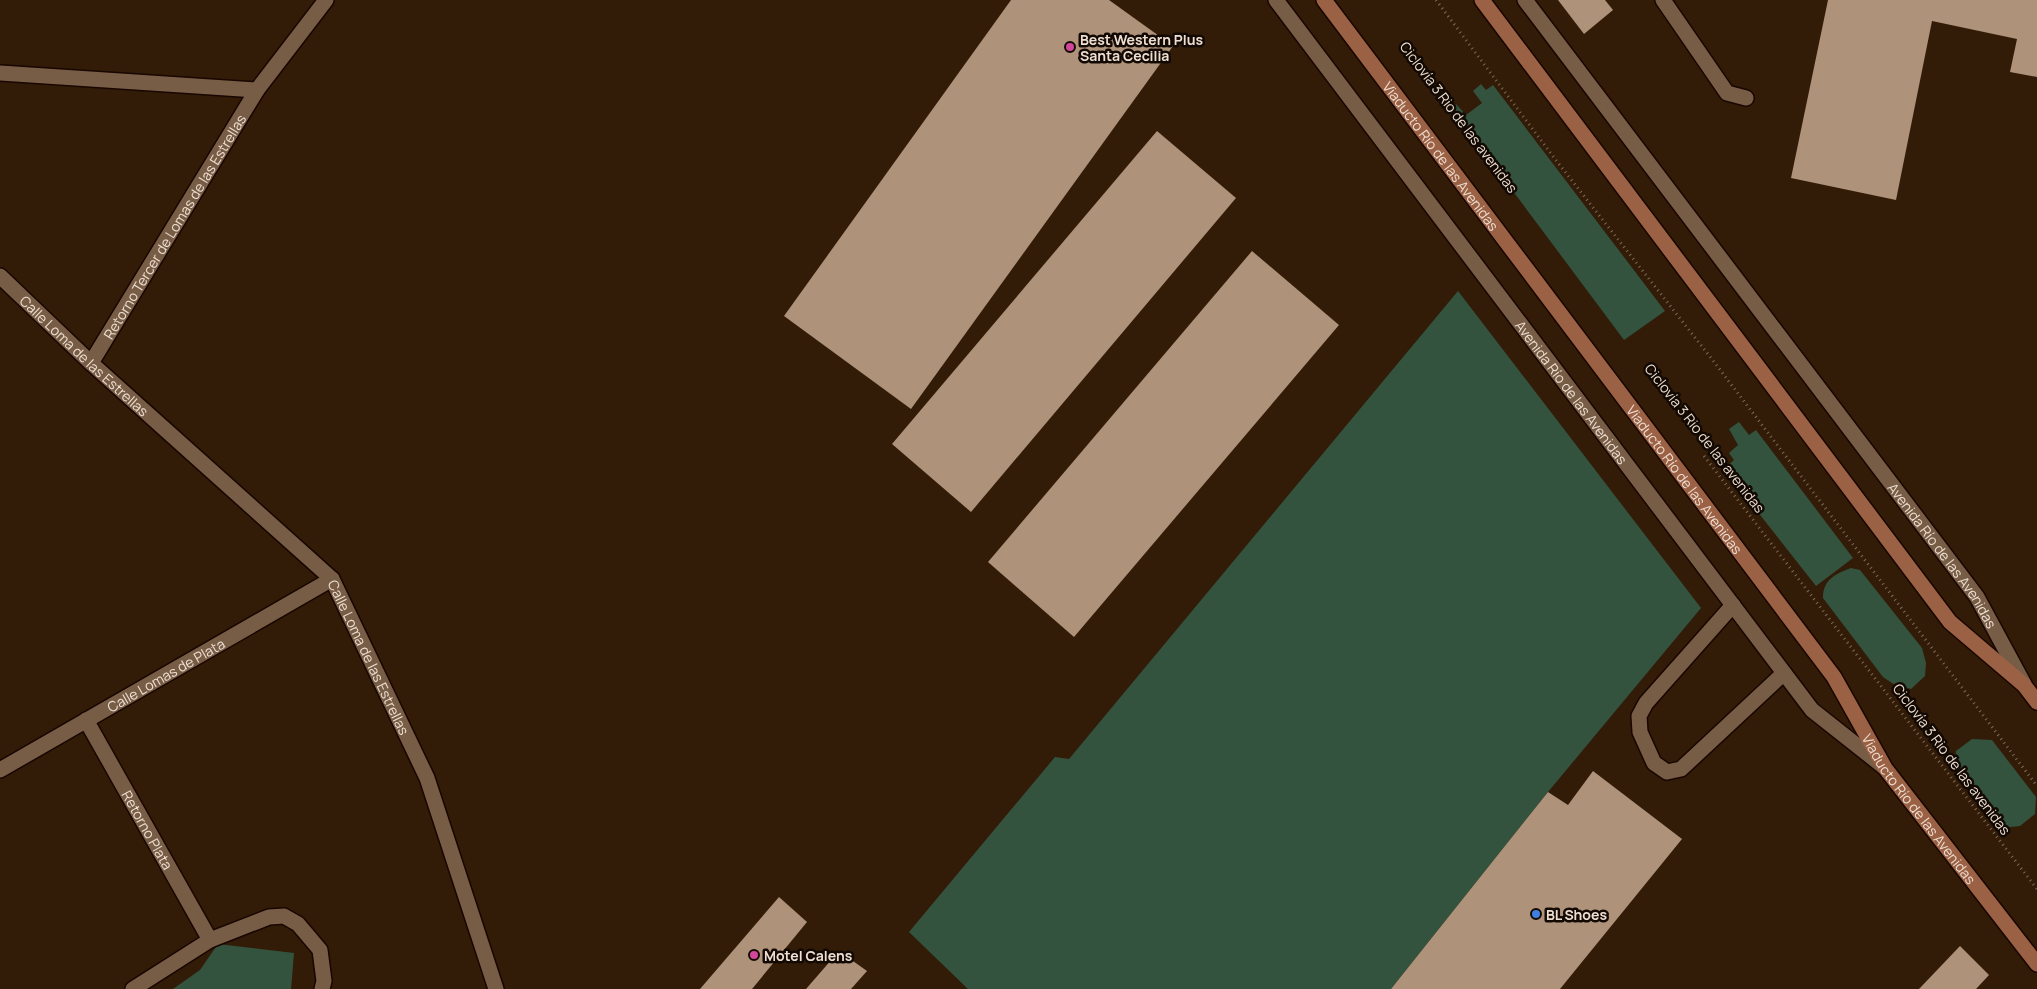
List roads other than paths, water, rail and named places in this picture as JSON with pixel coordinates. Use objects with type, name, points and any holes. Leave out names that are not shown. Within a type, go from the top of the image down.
[{"type":"main road","name":"Viaducto Río de las Avenidas","points":[[1324,0],[1834,677],[1885,768],[2037,964]]},
{"type":"main road","points":[[1482,0],[1950,622],[2024,685],[2037,702]]},
{"type":"street","name":"Retorno Tercer de Lomas de las Estrellas","points":[[91,363],[257,90],[326,0]]},
{"type":"street","name":"Avenida Río de las Avenidas","points":[[1276,0],[1812,710],[1885,768]]},
{"type":"street","name":"Avenida Río de las Avenidas","points":[[1526,0],[1978,597],[2024,685]]},
{"type":"street","points":[[1663,0],[1727,93],[1746,98]]},
{"type":"street","points":[[0,73],[257,90]]},
{"type":"street","name":"Calle Loma de las Estrellas","points":[[0,276],[91,363],[332,579],[427,778],[496,989]]},
{"type":"street","name":"Calle Lomas de Plata","points":[[0,770],[332,579]]},
{"type":"street","points":[[1733,605],[1646,703],[1639,716],[1640,732],[1654,763],[1667,772],[1681,769],[1784,673]]},
{"type":"street","name":"Retorno Plata","points":[[86,720],[210,940]]},
{"type":"street","points":[[132,989],[210,940],[269,918],[284,916],[298,924],[320,950],[324,981],[322,989]]},
{"type":"place","name":"Best Western Plus Santa Cecilia","points":[[1070,47]]},
{"type":"place","name":"BL Shoes","points":[[1536,914]]},
{"type":"place","name":"Motel Calens","points":[[754,955]]}]
